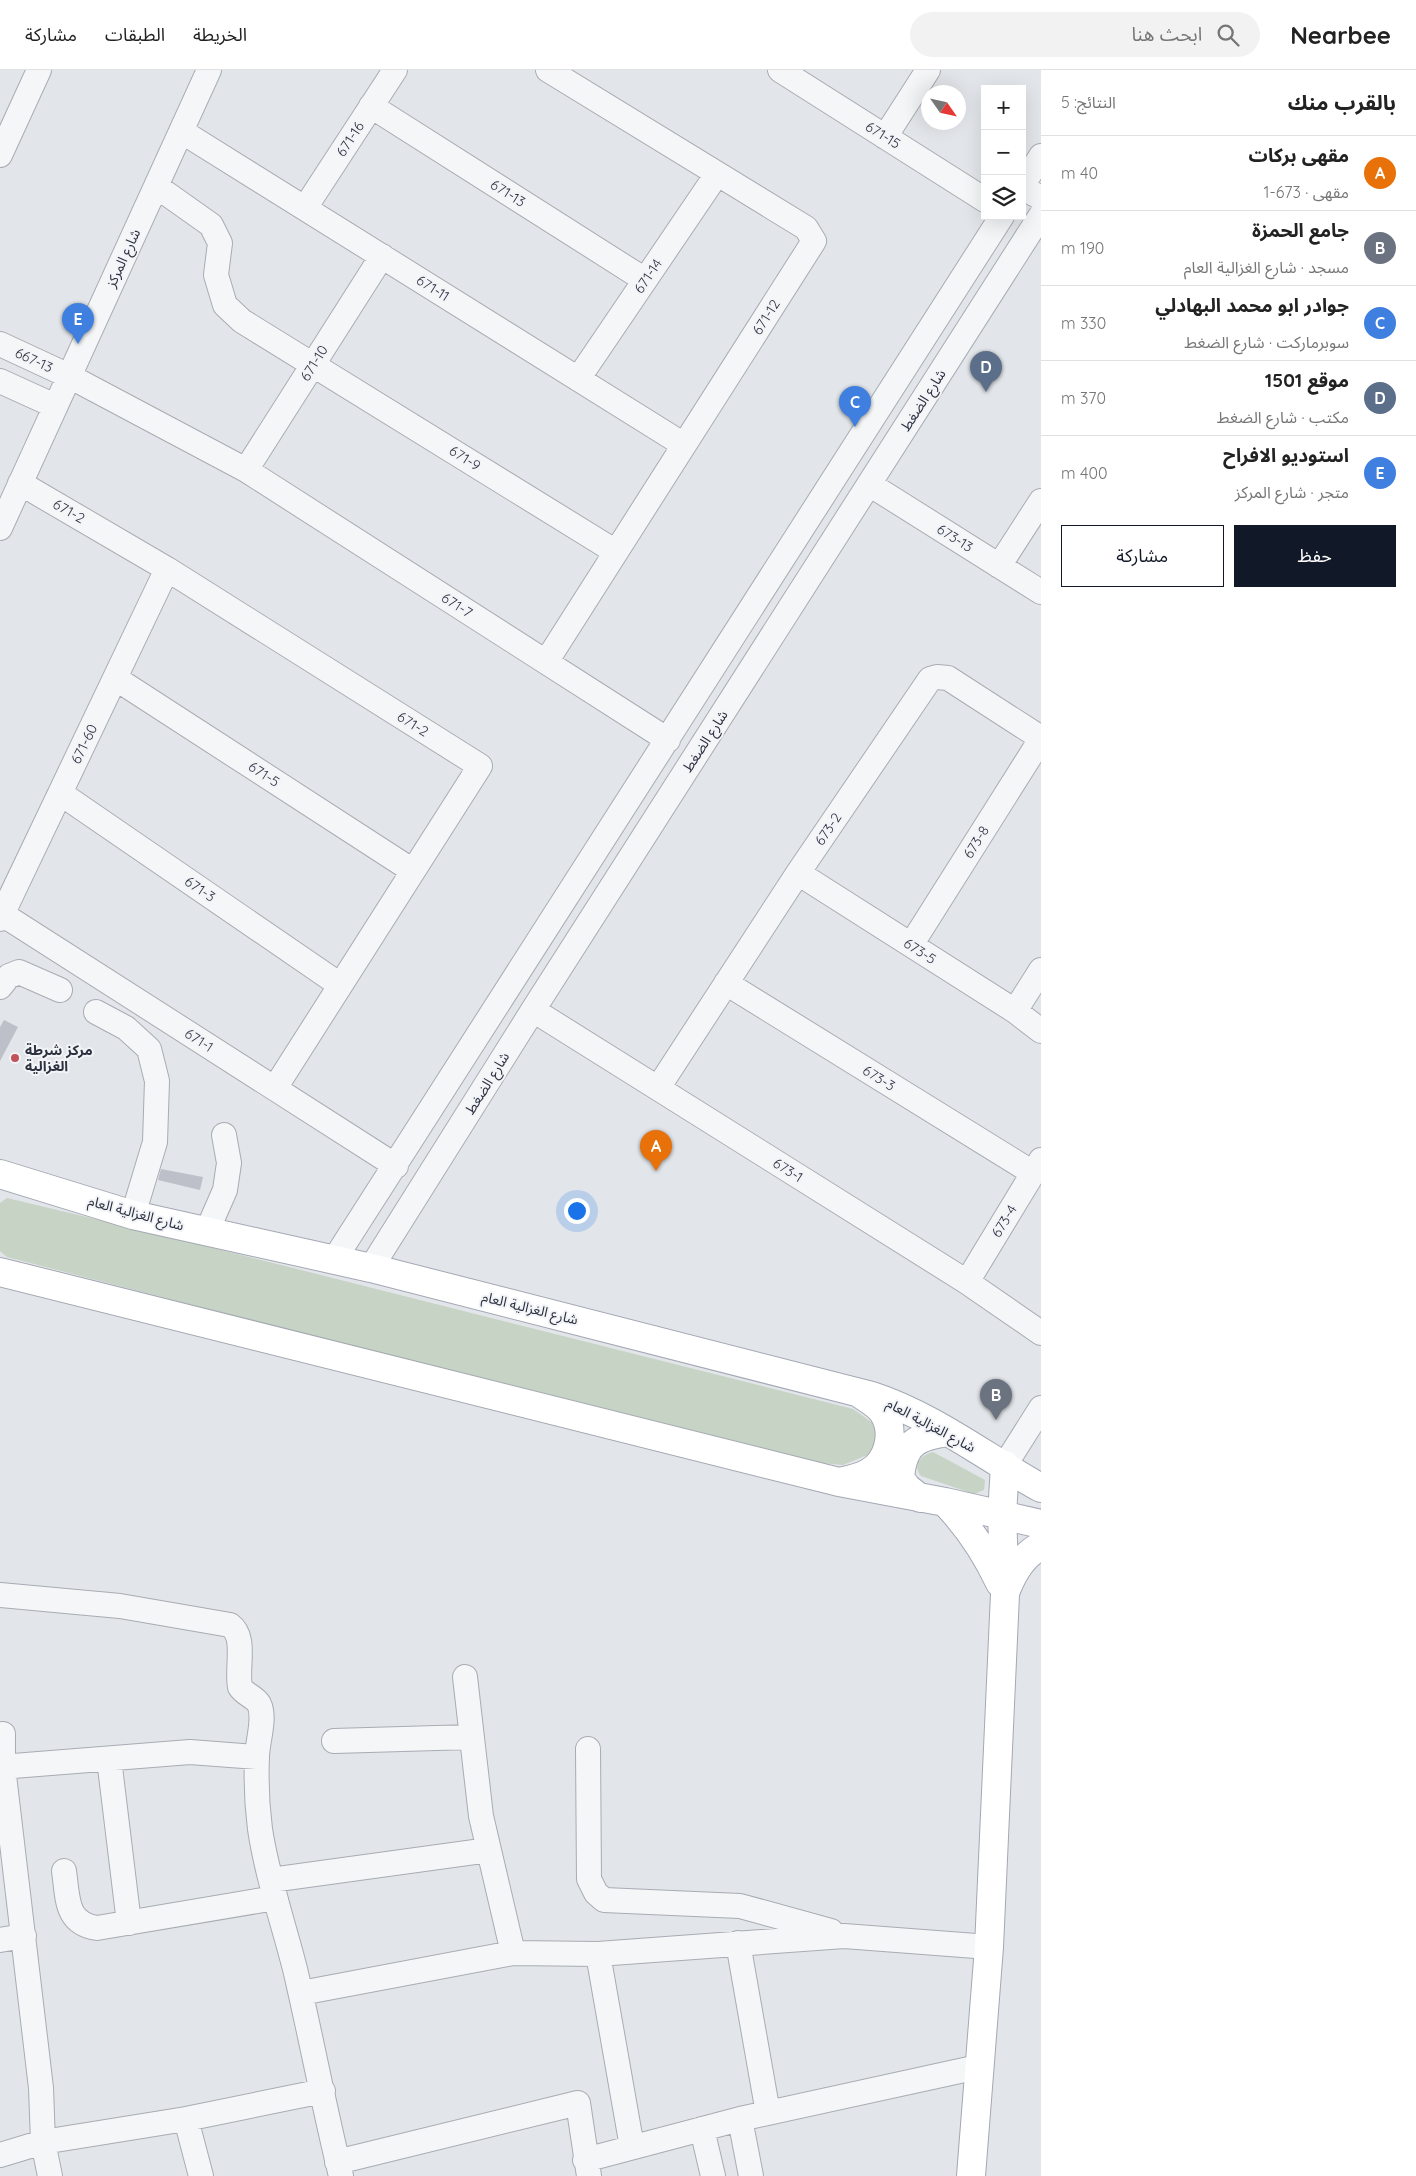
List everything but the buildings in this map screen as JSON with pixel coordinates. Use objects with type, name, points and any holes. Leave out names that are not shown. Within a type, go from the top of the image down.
[{"type":"main road","name":"شارع الغزالية العام","points":[[6,1180],[133,1215],[371,1268],[859,1392],[894,1403],[948,1432],[1041,1488]]},
{"type":"main road","points":[[0,1272],[839,1482],[933,1500],[1041,1524]]},
{"type":"main road","points":[[839,1482],[870,1473],[880,1464],[886,1452],[890,1435],[887,1420],[882,1411],[859,1392]]},
{"type":"main road","points":[[948,1432],[922,1436],[911,1446],[902,1462],[900,1478],[907,1488],[933,1500],[964,1522],[981,1544],[1005,1594]]},
{"type":"main road","points":[[971,2176],[978,2067],[989,1946],[1005,1594],[1002,1515],[1005,1465]]},
{"type":"main road","points":[[1005,1594],[1012,1576],[1023,1560],[1041,1546]]},
{"type":"street","points":[[0,155],[39,70]]},
{"type":"street","name":"شارع المركز","points":[[0,528],[209,70]]},
{"type":"street","name":"671-16","points":[[305,208],[394,70]]},
{"type":"street","name":"671-12","points":[[546,662],[814,241],[806,228],[548,70]]},
{"type":"street","name":"671-15","points":[[782,70],[981,197]]},
{"type":"street","points":[[885,136],[928,70]]},
{"type":"street","name":"671-13","points":[[371,106],[645,280]]},
{"type":"street","name":"671-11","points":[[181,131],[684,445]]},
{"type":"street","points":[[1026,180],[1041,156]]},
{"type":"street","name":"671-14","points":[[578,379],[717,174]]},
{"type":"street","name":"671-9","points":[[156,186],[211,224],[220,243],[216,274],[225,305],[242,321],[616,552]]},
{"type":"street","points":[[1026,189],[1041,198]]},
{"type":"street","name":"شارع الضغط","points":[[371,1268],[533,1010],[1041,216]]},
{"type":"street","points":[[334,1260],[396,1166],[999,220]]},
{"type":"street","name":"671-10","points":[[246,470],[382,256]]},
{"type":"street","name":"667-13","points":[[0,344],[69,376],[246,470]]},
{"type":"street","points":[[0,381],[55,406]]},
{"type":"street","name":"671-7","points":[[246,470],[668,740]]},
{"type":"street","name":"671-2","points":[[20,483],[167,569],[480,766],[275,1088]]},
{"type":"street","name":"673-13","points":[[870,484],[1041,592]]},
{"type":"street","points":[[999,566],[1041,501]]},
{"type":"street","name":"671-60","points":[[1,916],[167,569]]},
{"type":"street","name":"673-2","points":[[658,1088],[798,873],[930,679],[937,677],[948,678],[1041,739]]},
{"type":"street","name":"671-5","points":[[116,678],[413,871]]},
{"type":"street","name":"673-8","points":[[910,945],[1041,739]]},
{"type":"street","name":"671-3","points":[[60,793],[340,985]]},
{"type":"street","name":"673-5","points":[[798,873],[1015,1011],[1041,1031]]},
{"type":"street","points":[[573,888],[600,905]]},
{"type":"street","name":"671-1","points":[[1,916],[396,1166]]},
{"type":"street","points":[[1015,1011],[1041,970]]},
{"type":"street","points":[[0,987],[9,976],[19,972],[60,990]]},
{"type":"street","name":"673-3","points":[[726,983],[1037,1167]]},
{"type":"street","name":"673-1","points":[[533,1010],[967,1282],[1041,1333]]},
{"type":"street","points":[[96,1012],[126,1028],[149,1049],[158,1081],[155,1142],[133,1215]]},
{"type":"street","points":[[207,1231],[225,1190],[229,1163],[224,1135]]},
{"type":"street","name":"673-4","points":[[967,1282],[1037,1167]]},
{"type":"street","points":[[1005,1465],[1041,1408]]},
{"type":"street","points":[[0,1595],[120,1606],[230,1625],[236,1629],[239,1637],[240,1687],[244,1694],[252,1697],[259,1704],[261,1713],[257,1757],[260,1828],[273,1889],[301,1993],[339,2169],[578,2103],[587,2168],[632,2147],[740,2119],[978,2067]]},
{"type":"street","points":[[466,1677],[481,1816],[512,1953]]},
{"type":"street","points":[[3,1734],[2,1767],[41,2088],[43,2142],[50,2176]]},
{"type":"street","points":[[334,1741],[471,1736]]},
{"type":"street","points":[[588,1749],[589,1879],[596,1893],[604,1900],[740,1906],[844,1936]]},
{"type":"street","points":[[2,1767],[190,1752],[257,1757]]},
{"type":"street","points":[[109,1759],[129,1923]]},
{"type":"street","points":[[64,1871],[68,1901],[73,1915],[78,1922],[97,1928],[129,1923],[273,1889],[489,1850]]},
{"type":"street","points":[[0,1940],[24,1936]]},
{"type":"street","points":[[301,1993],[512,1953],[598,1954],[844,1936],[989,1946]]},
{"type":"street","points":[[738,1944],[768,2113]]},
{"type":"street","points":[[598,1954],[632,2147]]},
{"type":"street","points":[[0,2155],[43,2142],[186,2119],[323,2091]]},
{"type":"street","points":[[186,2119],[200,2176]]},
{"type":"street","points":[[740,2119],[751,2176]]},
{"type":"street","points":[[702,2129],[713,2176]]},
{"type":"green space","points":[[7,1198],[162,1235],[853,1409],[874,1424],[879,1437],[872,1453],[843,1465],[797,1461],[7,1257],[0,1251],[0,1203]]},
{"type":"green space","points":[[933,1452],[985,1480],[984,1490],[974,1494],[921,1476],[917,1468],[919,1461],[925,1455]]},
{"type":"place","name":"استوديو الافراح","points":[[78,344]]},
{"type":"place","name":"موقع 1501","points":[[986,392]]},
{"type":"place","name":"جوادر ابو محمد البهادلي","points":[[855,427]]},
{"type":"place","name":"مركز شرطة الغزالية","points":[[15,1058]]},
{"type":"place","name":"مقهى بركات","points":[[656,1171]]},
{"type":"place","name":"جامع الحمزة","points":[[996,1420]]}]
